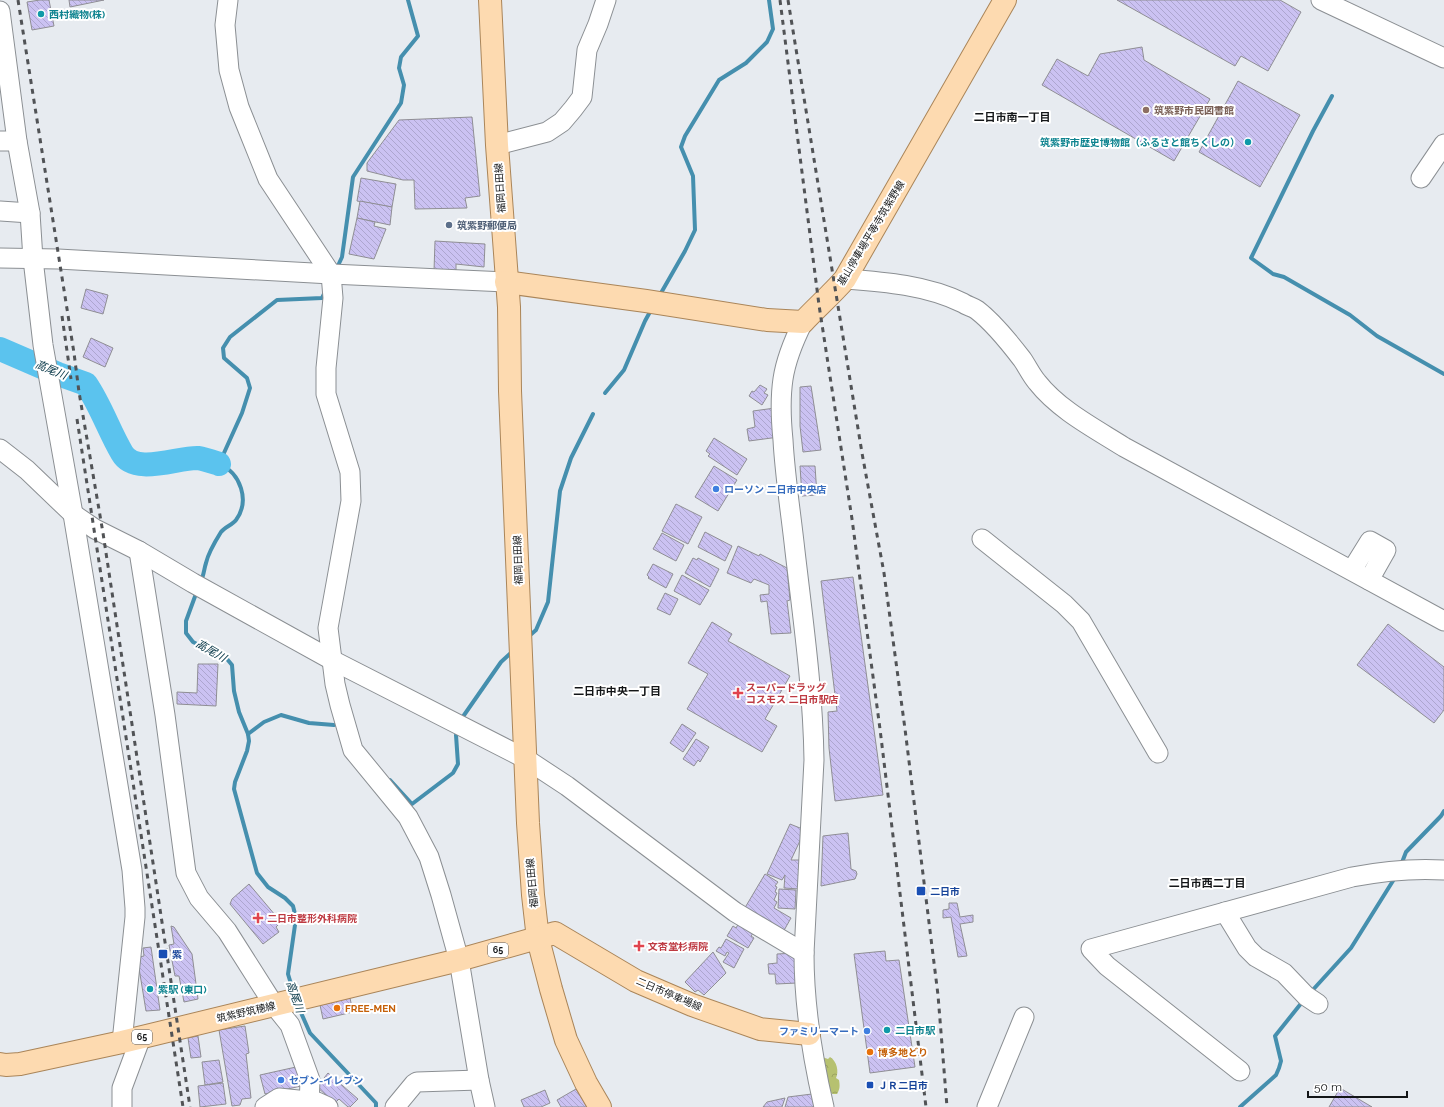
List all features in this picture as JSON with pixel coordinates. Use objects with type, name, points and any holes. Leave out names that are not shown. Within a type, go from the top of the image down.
[{"type":"main road","name":"福岡日田線","points":[[490,0],[497,145],[509,307],[510,391],[532,881],[538,939],[566,1040],[586,1083],[600,1107]]},
{"type":"main road","name":"基山停車場平等寺筑紫野線","points":[[803,322],[835,291],[845,278],[1005,0]]},
{"type":"main road","points":[[506,282],[646,301],[767,320],[803,322]]},
{"type":"main road","name":"二日市停車場線","points":[[538,939],[555,933],[636,981],[692,1005],[760,1029],[809,1034]]},
{"type":"main road","name":"筑紫野筑穂線","points":[[0,1064],[20,1064],[131,1040],[459,960],[538,939]]},
{"type":"street","points":[[228,0],[225,24],[229,70],[239,107],[268,178],[331,274],[334,298],[326,368],[326,394],[350,472],[351,501],[328,628],[340,705],[354,750],[408,817],[429,857],[459,960],[479,1080],[485,1107]]},
{"type":"street","points":[[497,145],[547,132],[562,122],[573,110],[582,97],[587,50],[606,0]]},
{"type":"street","points":[[1321,0],[1444,58]]},
{"type":"street","points":[[0,12],[9,141],[30,213],[33,260],[43,345],[73,514],[132,870],[136,908],[131,1040],[122,1088],[122,1107]]},
{"type":"street","points":[[1421,178],[1444,144]]},
{"type":"street","points":[[0,211],[30,213]]},
{"type":"street","points":[[0,258],[94,261],[506,282]]},
{"type":"street","points":[[845,278],[886,282],[929,290],[948,296],[976,310],[998,330],[1022,359],[1037,382],[1058,403],[1093,428],[1124,447],[1444,621]]},
{"type":"street","points":[[803,322],[788,358],[781,393],[785,479],[807,655],[814,729],[814,760],[804,953],[804,982],[809,1034],[824,1107]]},
{"type":"street","points":[[0,449],[27,470],[73,514],[95,529],[139,551],[332,660],[526,759],[568,786],[735,912],[804,953]]},
{"type":"street","points":[[982,539],[1064,604],[1081,621],[1158,753]]},
{"type":"street","points":[[1352,570],[1370,541],[1386,550],[1369,580]]},
{"type":"street","points":[[139,551],[165,715],[186,873],[198,898],[227,930],[279,1004],[290,1025],[310,1080],[309,1104]]},
{"type":"street","points":[[1240,1071],[1107,966],[1091,950],[1352,877],[1415,869],[1444,870]]},
{"type":"street","points":[[1225,912],[1247,948],[1256,957],[1284,973],[1306,996],[1318,1004]]},
{"type":"street","points":[[987,1107],[1024,1017]]},
{"type":"street","points":[[395,1107],[417,1082],[479,1080]]},
{"type":"street","points":[[264,1107],[279,1098],[309,1104],[317,1102],[328,1107]]},
{"type":"green space","points":[[822,1057],[828,1059],[830,1057],[836,1064],[836,1078],[839,1080],[840,1084],[837,1094],[831,1093],[830,1088],[827,1085]]},
{"type":"building","name":"西村織物(株)","points":[[49,0],[54,26],[32,30],[27,2]]},
{"type":"building","points":[[69,0],[104,0],[70,7]]},
{"type":"building","points":[[1117,0],[1280,0],[1301,12],[1268,71],[1241,56],[1235,66]]},
{"type":"building","points":[[1142,47],[1144,60],[1210,99],[1174,161],[1042,85],[1057,59],[1088,76],[1100,54]]},
{"type":"building","points":[[1238,81],[1300,115],[1260,187],[1199,152]]},
{"type":"building","name":"筑紫野郵便局","points":[[472,117],[480,196],[465,198],[467,208],[415,209],[414,180],[403,180],[367,171],[367,163],[399,120]]},
{"type":"building","points":[[361,178],[396,184],[392,207],[357,201]]},
{"type":"building","points":[[360,201],[392,207],[390,225],[357,218]]},
{"type":"building","points":[[357,218],[375,222],[374,226],[386,229],[374,259],[349,254]]},
{"type":"building","points":[[435,241],[485,244],[484,267],[456,264],[456,273],[434,271]]},
{"type":"building","points":[[86,289],[108,295],[103,314],[81,308]]},
{"type":"building","points":[[91,338],[113,348],[105,367],[83,357]]},
{"type":"building","points":[[760,385],[767,389],[764,393],[768,395],[762,405],[749,396],[752,391],[754,392]]},
{"type":"building","points":[[811,386],[821,450],[803,452],[800,426],[800,387]]},
{"type":"building","points":[[775,408],[779,437],[749,441],[747,429],[755,427],[753,411]]},
{"type":"building","points":[[714,438],[747,459],[737,475],[708,456],[710,454],[706,451]]},
{"type":"building","name":"ローソン 二日市中央店","points":[[714,466],[737,480],[718,511],[695,497]]},
{"type":"building","points":[[800,466],[815,466],[817,495],[802,496]]},
{"type":"building","points":[[676,504],[702,517],[688,544],[662,531]]},
{"type":"building","points":[[705,532],[732,546],[725,561],[698,547]]},
{"type":"building","points":[[662,533],[684,545],[676,561],[653,549]]},
{"type":"building","points":[[738,546],[759,556],[760,554],[787,568],[790,600],[787,601],[791,633],[771,634],[767,601],[761,602],[760,595],[769,594],[769,585],[754,579],[751,583],[727,573]]},
{"type":"building","points":[[693,558],[697,560],[698,558],[719,569],[710,587],[685,573]]},
{"type":"building","points":[[653,564],[673,574],[666,588],[648,578],[649,577],[647,575]]},
{"type":"building","points":[[682,575],[709,590],[700,605],[674,591]]},
{"type":"building","points":[[853,577],[883,795],[835,801],[829,748],[828,712],[837,711],[821,581]]},
{"type":"building","points":[[665,593],[678,599],[670,615],[657,609]]},
{"type":"building","name":"スーパードラッグ コスモス 二日市駅店","points":[[712,622],[732,634],[728,641],[790,676],[765,719],[777,726],[762,752],[687,709],[708,674],[688,663]]},
{"type":"building","points":[[1388,624],[1444,667],[1444,710],[1434,723],[1357,665]]},
{"type":"building","points":[[198,664],[218,664],[216,706],[177,704],[177,692],[197,693]]},
{"type":"building","points":[[682,724],[696,733],[683,752],[670,743]]},
{"type":"building","points":[[696,739],[709,747],[700,762],[698,760],[694,766],[683,759]]},
{"type":"building","points":[[790,824],[805,830],[791,860],[801,860],[800,889],[784,888],[785,875],[782,880],[767,874]]},
{"type":"building","points":[[848,833],[851,869],[856,871],[857,874],[855,879],[821,886],[823,836]]},
{"type":"building","points":[[765,874],[778,882],[775,886],[777,887],[775,892],[777,893],[774,900],[777,902],[774,908],[791,918],[782,934],[743,911]]},
{"type":"building","points":[[249,884],[281,922],[276,927],[279,932],[263,944],[230,904],[232,899]]},
{"type":"building","points":[[779,889],[796,890],[795,909],[778,908]]},
{"type":"building","points":[[949,903],[957,903],[960,917],[973,915],[973,922],[960,924],[967,956],[958,957],[951,917],[943,918],[943,910],[949,909]]},
{"type":"building","points":[[739,923],[754,932],[751,936],[754,938],[748,948],[727,936],[733,926],[736,928]]},
{"type":"building","points":[[171,926],[174,927],[192,954],[198,999],[184,1002],[179,976],[175,976],[169,945],[174,944]]},
{"type":"building","points":[[726,939],[744,949],[734,968],[723,962],[729,953],[727,952],[725,956],[716,951],[719,947],[721,948]]},
{"type":"building","name":"紫駅 (東口)","points":[[151,947],[160,1010],[146,1011],[139,968],[139,957],[144,956],[143,948]]},
{"type":"building","name":"二日市駅","points":[[885,951],[886,961],[899,960],[915,1067],[870,1073],[854,954]]},
{"type":"building","points":[[713,952],[726,973],[704,995],[698,990],[695,992],[685,982]]},
{"type":"building","points":[[796,953],[797,983],[776,984],[775,974],[769,974],[768,964],[777,963],[777,954]]},
{"type":"building","name":"FREE-MEN","points":[[350,998],[353,1012],[323,1019],[320,1005]]},
{"type":"building","points":[[245,1026],[249,1053],[246,1054],[251,1098],[242,1099],[240,1105],[232,1106],[219,1030]]},
{"type":"building","points":[[198,1036],[201,1057],[191,1058],[188,1038]]},
{"type":"building","points":[[219,1060],[223,1082],[205,1085],[202,1062]]},
{"type":"building","name":"セブン-イレブン","points":[[296,1067],[301,1086],[265,1094],[260,1075]]},
{"type":"building","points":[[328,1073],[358,1099],[350,1107],[339,1099],[335,1103],[317,1087]]},
{"type":"building","points":[[223,1083],[226,1104],[200,1107],[198,1086]]},
{"type":"building","points":[[1340,1088],[1372,1107],[1329,1107]]},
{"type":"building","points":[[576,1089],[587,1107],[561,1107],[557,1100]]},
{"type":"building","points":[[545,1090],[550,1103],[541,1107],[524,1107],[521,1100]]},
{"type":"building","points":[[812,1094],[814,1107],[785,1107],[788,1097]]},
{"type":"building","points":[[785,1098],[782,1107],[763,1107],[767,1102]]},
{"type":"waterway","points":[[336,270],[342,257],[353,177],[401,103],[404,85],[399,68],[401,57],[418,36],[408,0]]},
{"type":"waterway","points":[[661,293],[695,230],[693,176],[681,147],[685,136],[719,80],[746,63],[767,42],[773,29],[769,0]]},
{"type":"waterway","points":[[1332,96],[1313,131],[1251,258],[1273,274],[1284,277],[1350,315],[1377,336],[1444,374]]},
{"type":"waterway","points":[[201,581],[210,551],[221,532],[236,520],[240,513],[243,496],[238,481],[233,474],[227,468],[219,464],[242,413],[250,388],[247,378],[224,358],[223,348],[230,337],[277,300],[322,298],[325,292]]},
{"type":"waterway","points":[[605,393],[624,370],[651,310]]},
{"type":"waterway","name":"高尾川","points":[[0,349],[58,374],[86,384],[96,401],[117,445],[128,460],[137,463],[157,464],[198,458],[219,464]]},
{"type":"waterway","points":[[528,637],[536,630],[548,602],[560,491],[571,458],[593,414]]},
{"type":"waterway","name":"高尾川","points":[[197,591],[186,621],[186,633],[193,642],[227,659],[232,665],[234,691],[239,712],[248,734],[249,741],[234,789],[257,873],[268,887],[285,898],[293,906],[296,918],[288,974],[294,994]]},
{"type":"waterway","points":[[462,718],[501,662],[513,651]]},
{"type":"waterway","points":[[248,734],[264,722],[281,715],[309,723],[334,725]]},
{"type":"waterway","points":[[390,780],[412,804],[453,773],[458,764],[456,735]]},
{"type":"waterway","points":[[1401,865],[1406,852],[1444,811]]},
{"type":"waterway","points":[[1310,993],[1351,948],[1396,876]]},
{"type":"waterway","points":[[1240,1107],[1276,1075],[1281,1061],[1275,1036],[1303,1001]]},
{"type":"waterway","name":"高尾川","points":[[298,1006],[310,1033],[376,1103],[376,1107]]},
{"type":"railway","points":[[18,0],[79,392],[103,533],[190,1107]]},
{"type":"railway","points":[[780,0],[819,305],[852,519],[880,729],[926,1107]]},
{"type":"railway","points":[[788,0],[862,453],[884,573],[938,995],[947,1107]]},
{"type":"railway","points":[[62,316],[71,379]]},
{"type":"railway","points":[[77,419],[183,1107]]},
{"type":"place","name":"西村織物(株)","points":[[41,14]]},
{"type":"place","name":"筑紫野市民図書館","points":[[1146,110]]},
{"type":"place","name":"筑紫野市歴史博物館（ふるさと館ちくしの）","points":[[1248,142]]},
{"type":"place","name":"筑紫野郵便局","points":[[449,225]]},
{"type":"place","name":"ローソン 二日市中央店","points":[[716,489]]},
{"type":"place","name":"スーパードラッグ コスモス 二日市駅店","points":[[738,693]]},
{"type":"place","name":"二日市","points":[[921,891]]},
{"type":"place","name":"二日市整形外科病院","points":[[258,918]]},
{"type":"place","name":"文杏堂杉病院","points":[[639,946]]},
{"type":"place","name":"紫","points":[[163,954]]},
{"type":"place","name":"紫駅 (東口)","points":[[150,989]]},
{"type":"place","name":"FREE-MEN","points":[[337,1008]]},
{"type":"place","name":"二日市駅","points":[[887,1030]]},
{"type":"place","name":"ファミリーマート","points":[[867,1031]]},
{"type":"place","name":"博多地どり","points":[[870,1052]]},
{"type":"place","name":"セブン-イレブン","points":[[281,1080]]},
{"type":"place","name":"ＪＲ二日市","points":[[870,1085]]},
{"type":"district","name":"二日市南一丁目","points":[[1012,117]]},
{"type":"district","name":"二日市中央一丁目","points":[[617,691]]},
{"type":"district","name":"二日市西二丁目","points":[[1207,883]]}]
